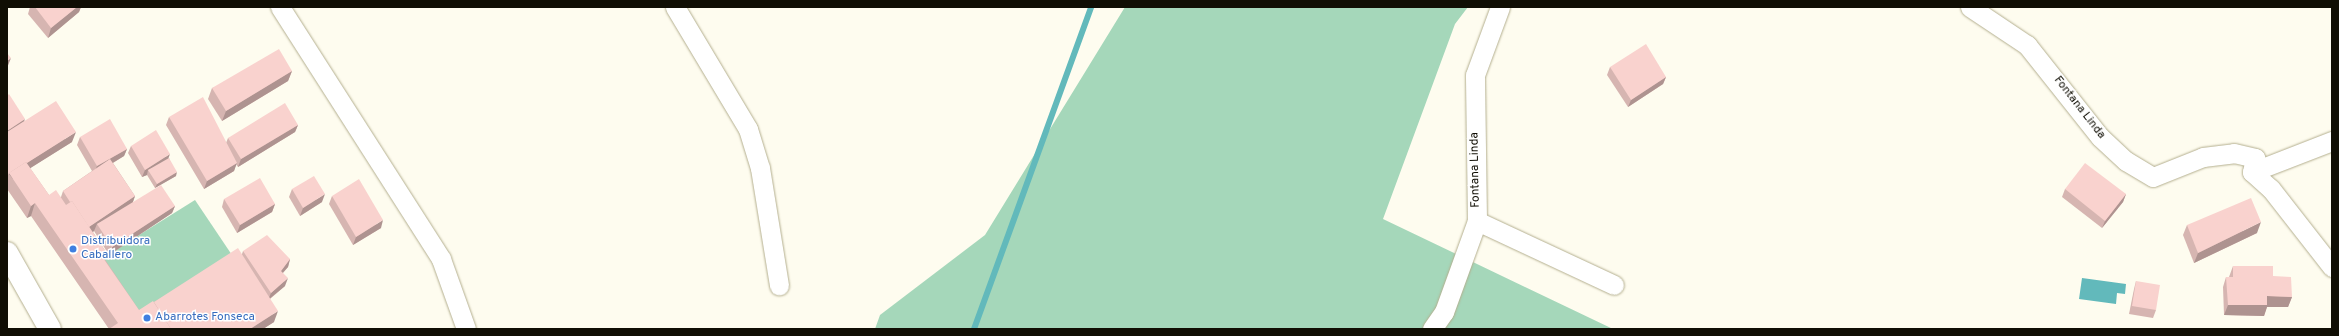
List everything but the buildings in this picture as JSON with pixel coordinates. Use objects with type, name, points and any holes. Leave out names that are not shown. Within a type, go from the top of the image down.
[{"type":"main road","points":[[7,253],[50,329]]},
{"type":"street","points":[[280,7],[441,259],[466,329]]},
{"type":"street","points":[[675,7],[748,129],[760,168],[779,285]]},
{"type":"street","name":"Fontana Linda","points":[[1432,329],[1444,312],[1477,221],[1475,75],[1500,7]]},
{"type":"street","name":"Fontana Linda","points":[[1970,7],[2027,45],[2100,138],[2126,161],[2154,177],[2203,157],[2234,153],[2255,158],[2252,172]]},
{"type":"street","points":[[2332,141],[2252,172],[2271,189],[2332,267]]},
{"type":"street","points":[[1477,221],[1614,285]]},
{"type":"green space","points":[[1125,7],[1468,7],[1455,24],[1383,219],[1613,329],[875,329],[880,315],[985,235]]},
{"type":"green space","points":[[195,200],[234,258],[135,322],[99,260]]},
{"type":"water","points":[[2082,278],[2126,284],[2125,294],[2117,293],[2116,304],[2079,299]]},
{"type":"waterway","points":[[974,329],[1091,7]]},
{"type":"place","name":"Distribuidora Caballero","points":[[73,249]]},
{"type":"place","name":"Abarrotes Fonseca","points":[[147,318]]}]
